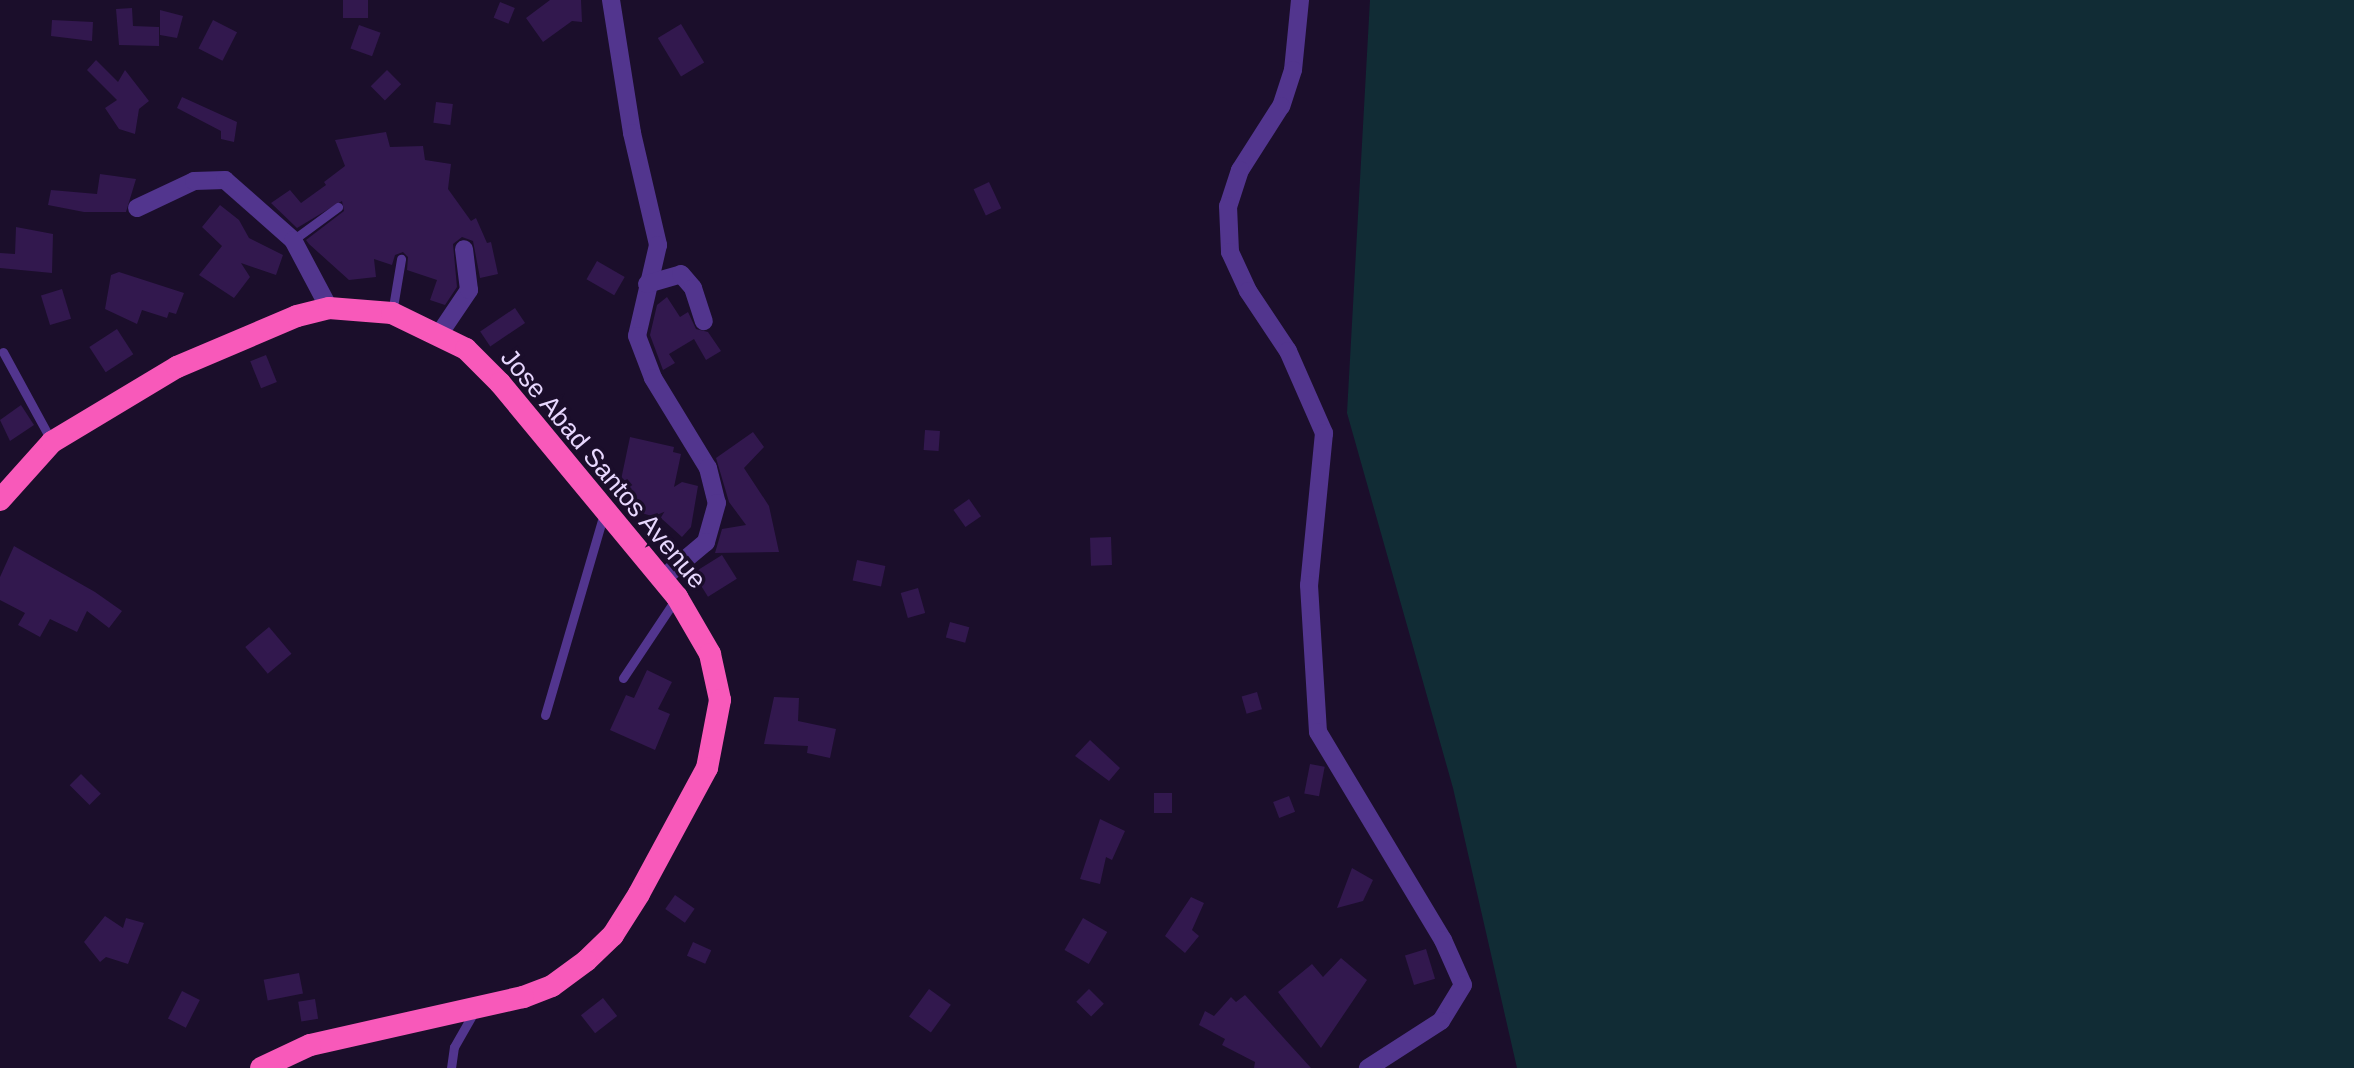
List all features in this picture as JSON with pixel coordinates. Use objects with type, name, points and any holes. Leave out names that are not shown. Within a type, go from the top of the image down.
[{"type":"highway","name":"Jose Abad Santos Avenue","points":[[0,500],[52,442],[177,367],[271,326],[329,308],[392,313],[440,333],[466,349],[500,383],[677,597],[710,654],[720,700],[707,768],[613,935],[552,986],[474,1012],[310,1045],[261,1068]]},
{"type":"street","points":[[611,0],[632,133],[658,245],[637,320],[642,351],[653,378],[708,468],[717,503],[706,542],[662,579]]},
{"type":"street","points":[[1300,0],[1293,70],[1281,106],[1240,170],[1228,206],[1230,252],[1248,291],[1288,351],[1324,433],[1309,585],[1318,732],[1443,940],[1463,985],[1441,1021],[1368,1068]]},
{"type":"street","points":[[137,208],[210,177],[241,191],[293,240],[329,308]]},
{"type":"street","points":[[440,333],[469,290],[464,249]]},
{"type":"street","points":[[647,284],[681,274],[693,288],[704,321]]},
{"type":"lane","points":[[293,240],[338,207]]},
{"type":"lane","points":[[392,313],[401,259]]},
{"type":"lane","points":[[3,352],[52,442]]},
{"type":"lane","points":[[545,715],[605,510]]},
{"type":"lane","points":[[623,678],[677,597]]},
{"type":"lane","points":[[451,1068],[454,1047],[474,1012]]},
{"type":"shaded area","points":[[1370,0],[2354,0],[2354,1068],[1517,1068],[1453,788],[1347,413]]},
{"type":"building","points":[[343,0],[368,0],[368,18],[343,18]]},
{"type":"building","points":[[550,0],[581,0],[582,22],[572,21],[543,42],[526,18]]},
{"type":"building","points":[[500,2],[515,8],[508,24],[494,18]]},
{"type":"building","points":[[132,8],[133,26],[159,27],[159,46],[119,45],[116,9]]},
{"type":"building","points":[[160,10],[183,16],[177,38],[160,35]]},
{"type":"building","points":[[52,20],[93,22],[92,41],[51,36]]},
{"type":"building","points":[[213,20],[237,32],[223,61],[198,49]]},
{"type":"building","points":[[681,24],[704,63],[681,76],[658,38]]},
{"type":"building","points":[[359,25],[381,33],[372,56],[350,48]]},
{"type":"building","points":[[96,60],[118,82],[125,70],[149,101],[139,109],[135,134],[119,129],[105,108],[117,100],[87,70]]},
{"type":"building","points":[[387,70],[401,84],[385,100],[371,86]]},
{"type":"building","points":[[182,97],[237,122],[234,142],[221,139],[221,131],[177,108]]},
{"type":"building","points":[[436,102],[453,104],[450,125],[433,123]]},
{"type":"building","points":[[386,132],[390,147],[423,146],[425,160],[451,164],[448,189],[471,221],[476,218],[487,243],[491,242],[498,274],[480,278],[473,241],[462,237],[453,244],[457,287],[445,305],[430,300],[437,280],[407,270],[408,257],[403,252],[395,255],[392,265],[374,259],[376,277],[349,280],[309,244],[306,240],[344,211],[342,201],[297,228],[271,203],[290,190],[301,203],[326,185],[324,182],[345,166],[335,140]]},
{"type":"building","points":[[100,174],[136,179],[126,212],[84,212],[48,205],[51,190],[97,194]]},
{"type":"building","points":[[989,182],[1001,208],[986,215],[974,189]]},
{"type":"building","points":[[220,205],[239,220],[249,238],[283,255],[276,275],[241,263],[250,277],[234,298],[199,275],[222,246],[202,227]]},
{"type":"building","points":[[16,227],[53,234],[52,273],[0,268],[0,253],[15,254]]},
{"type":"building","points":[[597,261],[625,277],[614,295],[586,279]]},
{"type":"building","points":[[119,272],[184,293],[176,314],[169,312],[167,318],[142,310],[137,324],[105,309],[111,275]]},
{"type":"building","points":[[62,289],[71,319],[50,325],[41,295]]},
{"type":"building","points":[[667,297],[680,317],[688,312],[696,329],[708,332],[721,351],[706,360],[694,339],[669,354],[675,363],[663,370],[650,335],[657,305]]},
{"type":"building","points":[[515,308],[525,323],[490,346],[480,331]]},
{"type":"building","points":[[117,329],[133,354],[106,372],[89,347]]},
{"type":"building","points":[[266,355],[277,382],[261,388],[250,361]]},
{"type":"building","points":[[21,405],[34,425],[10,441],[0,420]]},
{"type":"building","points":[[925,430],[940,431],[939,451],[924,450]]},
{"type":"building","points":[[753,432],[764,447],[744,468],[769,506],[779,552],[715,553],[722,529],[746,525],[729,502],[716,458]]},
{"type":"building","points":[[630,437],[674,447],[673,452],[681,454],[674,487],[682,482],[698,486],[691,527],[682,537],[662,519],[628,509],[618,494]]},
{"type":"building","points":[[969,499],[981,516],[965,527],[953,510]]},
{"type":"building","points":[[1111,537],[1112,565],[1091,566],[1090,538]]},
{"type":"building","points":[[14,546],[122,611],[109,628],[87,611],[77,632],[50,619],[40,637],[18,625],[25,613],[0,600],[0,577]]},
{"type":"building","points":[[722,555],[737,579],[708,597],[693,573]]},
{"type":"building","points":[[857,560],[885,566],[881,587],[853,581]]},
{"type":"building","points":[[918,588],[925,613],[908,618],[901,593]]},
{"type":"building","points":[[950,622],[969,627],[965,643],[946,637]]},
{"type":"building","points":[[269,627],[291,654],[268,674],[245,647]]},
{"type":"building","points":[[647,670],[672,682],[658,709],[670,714],[655,750],[610,730],[626,695],[634,698]]},
{"type":"building","points":[[1257,692],[1262,709],[1247,714],[1242,696]]},
{"type":"building","points":[[774,697],[799,698],[798,721],[836,729],[830,758],[807,753],[808,746],[764,744]]},
{"type":"building","points":[[1090,740],[1120,768],[1109,781],[1075,756]]},
{"type":"building","points":[[1310,764],[1325,767],[1319,796],[1304,793]]},
{"type":"building","points":[[81,774],[101,794],[89,805],[70,785]]},
{"type":"building","points":[[1154,793],[1172,793],[1172,813],[1154,813]]},
{"type":"building","points":[[1289,796],[1295,812],[1279,818],[1273,802]]},
{"type":"building","points":[[1100,819],[1125,831],[1112,860],[1106,857],[1100,884],[1080,879]]},
{"type":"building","points":[[1352,868],[1373,880],[1363,901],[1337,908]]},
{"type":"building","points":[[675,895],[695,909],[685,923],[665,909]]},
{"type":"building","points":[[1191,897],[1204,903],[1192,930],[1199,936],[1185,953],[1165,936]]},
{"type":"building","points":[[105,916],[123,928],[126,918],[144,923],[128,964],[106,957],[100,962],[84,942]]},
{"type":"building","points":[[1083,918],[1107,932],[1089,964],[1064,950]]},
{"type":"building","points":[[693,942],[711,950],[705,964],[687,956]]},
{"type":"building","points":[[1426,949],[1435,979],[1414,985],[1405,955]]},
{"type":"building","points":[[1341,958],[1367,980],[1321,1048],[1278,992],[1312,964],[1323,977]]},
{"type":"building","points":[[299,973],[303,994],[268,1000],[264,980]]},
{"type":"building","points":[[929,989],[951,1005],[931,1032],[909,1017]]},
{"type":"building","points":[[1089,989],[1104,1004],[1091,1017],[1076,1002]]},
{"type":"building","points":[[182,991],[200,1000],[186,1028],[168,1019]]},
{"type":"building","points":[[1245,995],[1311,1068],[1254,1068],[1255,1062],[1222,1045],[1225,1039],[1199,1025],[1205,1011],[1214,1016],[1231,997],[1236,1002]]},
{"type":"building","points":[[603,998],[617,1016],[595,1033],[581,1015]]},
{"type":"building","points":[[315,999],[318,1019],[301,1021],[298,1002]]}]
